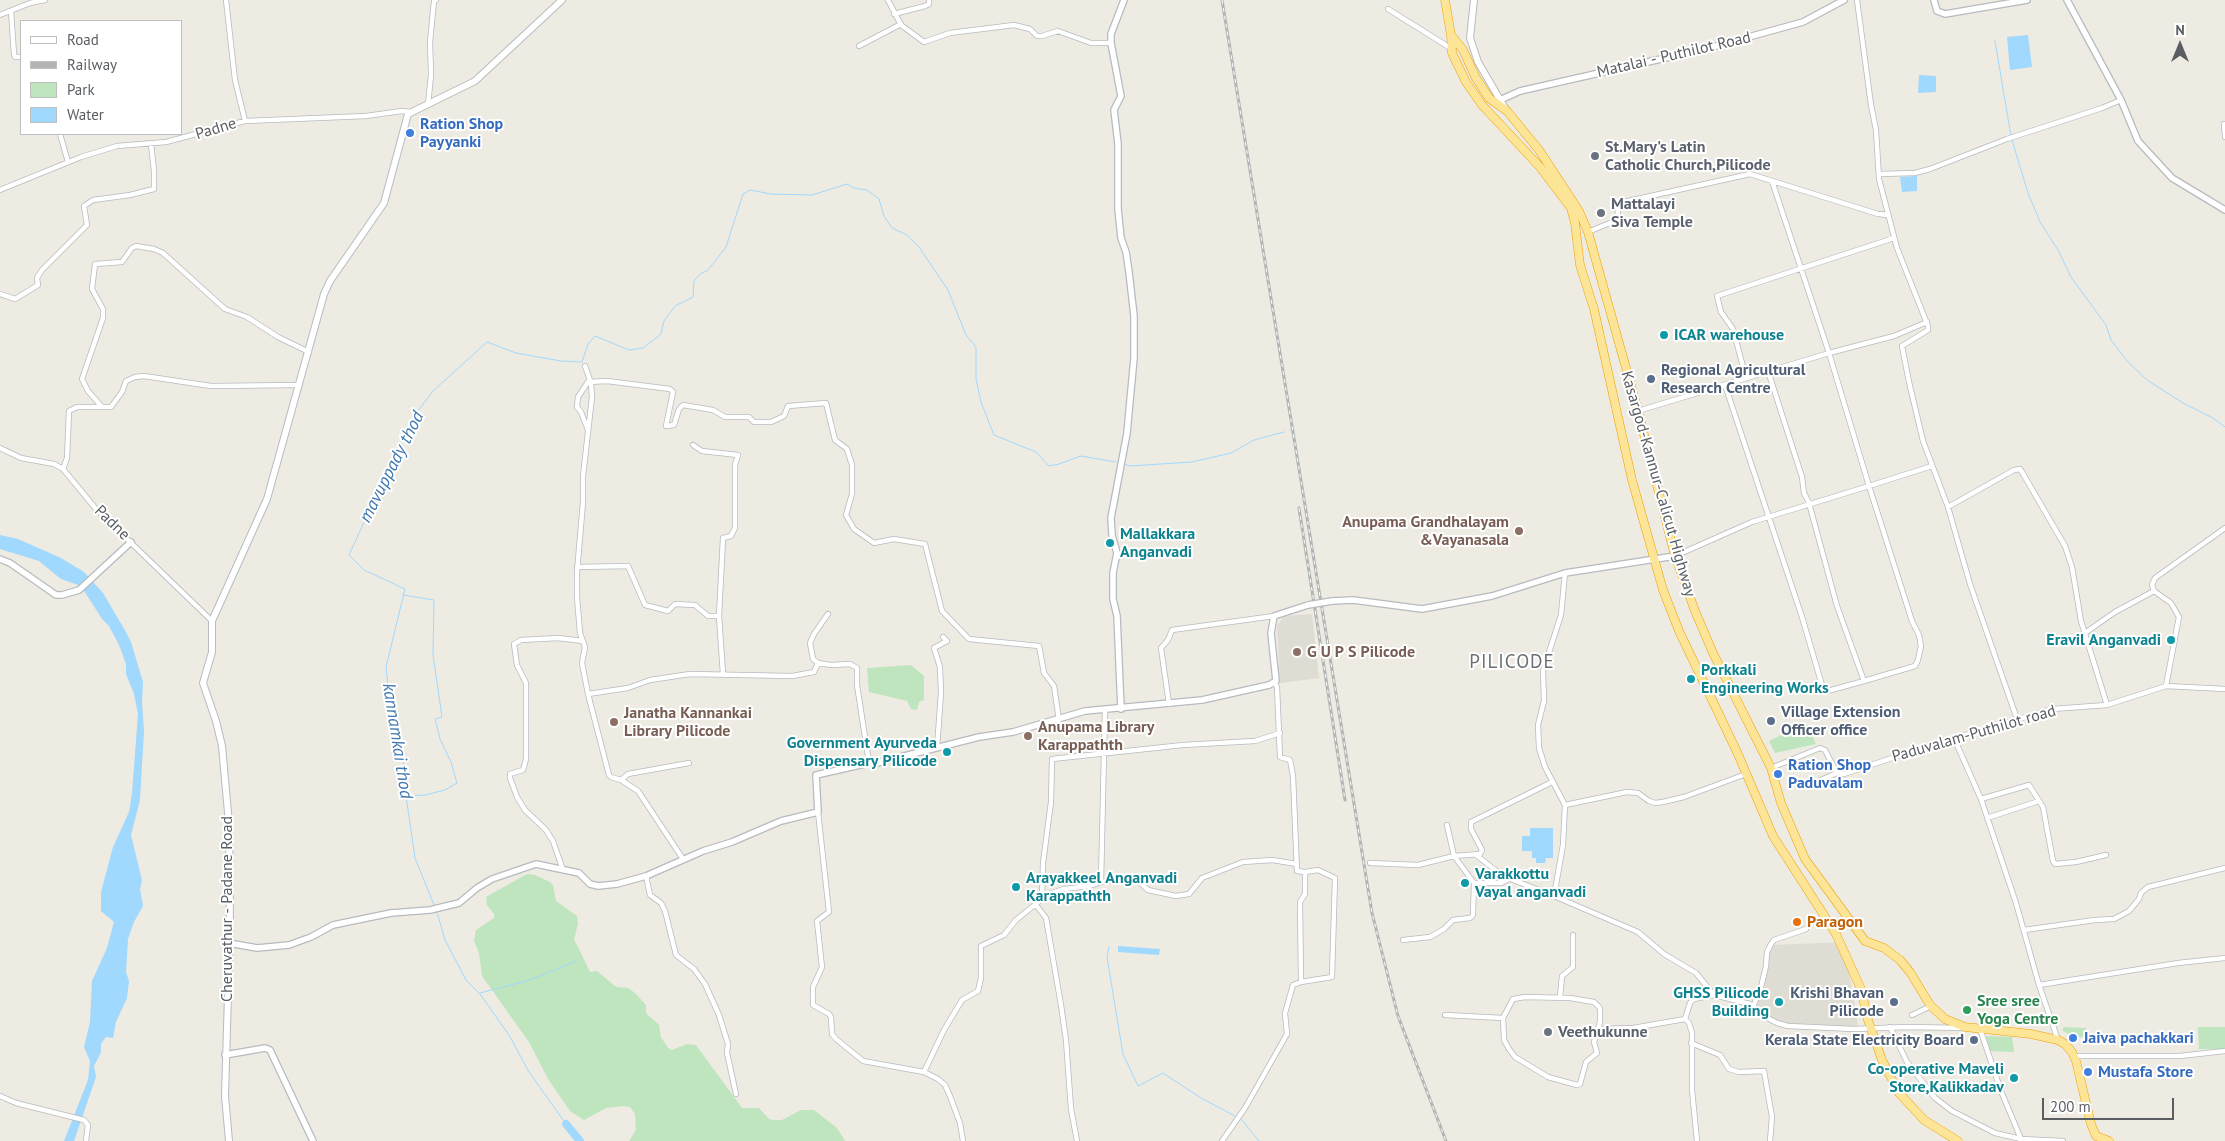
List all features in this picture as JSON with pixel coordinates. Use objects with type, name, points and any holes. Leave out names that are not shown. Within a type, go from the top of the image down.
[{"type":"highway","name":"Kasargod-Kannur-Calicut Highway","points":[[1446,0],[1452,49],[1466,82],[1482,105],[1540,167],[1571,208],[1575,223],[1580,265],[1594,309],[1632,480],[1654,561],[1679,631],[1722,718],[1773,836],[1836,934],[1861,989],[1882,1060],[1900,1093],[1924,1120],[1958,1141]]},
{"type":"highway","name":"Kasargod-Kannur-Calicut Highway","points":[[1451,35],[1463,50],[1476,78],[1489,98],[1507,112],[1556,174],[1579,211],[1588,232],[1638,411],[1675,556],[1695,611],[1710,645],[1771,768],[1781,803],[1805,859],[1826,891],[1865,941],[1884,948],[1900,960],[1910,972],[1930,1005],[1945,1019],[1965,1027],[2031,1034],[2058,1040]]},
{"type":"highway","points":[[2058,1040],[2065,1044],[2074,1056],[2090,1124],[2096,1139],[2109,1141]]},
{"type":"main road","points":[[212,621],[267,499],[309,352],[321,302],[330,282],[384,203],[406,119],[411,112],[475,81],[562,0]]},
{"type":"main road","name":"Kasargod-Kannur-Calicut Highway","points":[[1474,0],[1470,38],[1478,62],[1507,112]]},
{"type":"main road","name":"Cheruvathur - Padane Road","points":[[212,621],[212,652],[203,683],[216,721],[224,770],[229,841],[229,943],[225,1055],[225,1096],[229,1141]]},
{"type":"street","points":[[0,15],[30,3],[45,0]]},
{"type":"street","points":[[226,0],[235,80],[245,120]]},
{"type":"street","points":[[428,105],[431,75],[430,42],[434,1],[436,0]]},
{"type":"street","points":[[888,0],[900,24],[913,36],[924,42],[950,33],[1014,25],[1030,29],[1036,36],[1058,31],[1091,43],[1111,43]]},
{"type":"street","points":[[894,14],[925,6],[929,4],[929,0]]},
{"type":"street","points":[[1121,709],[1117,616],[1113,599],[1113,573],[1117,553],[1112,535],[1111,518],[1127,433],[1134,358],[1134,316],[1130,272],[1121,238],[1118,209],[1118,144],[1114,110],[1121,96],[1111,34],[1124,0]]},
{"type":"street","name":"Matalai - Puthilot Road","points":[[1500,100],[1520,91],[1705,49],[1803,22],[1844,0]]},
{"type":"street","points":[[1857,0],[1876,130],[1879,174],[1894,238],[1927,322],[1928,330],[1902,346],[1922,441],[1948,507],[1970,584],[2017,719]]},
{"type":"street","points":[[1934,0],[1937,11],[1945,14],[2028,0]]},
{"type":"street","points":[[2067,0],[2121,100],[2138,141],[2172,178],[2225,210]]},
{"type":"street","points":[[1388,9],[1452,49]]},
{"type":"street","points":[[10,11],[14,54],[15,57],[20,57]]},
{"type":"street","points":[[859,46],[900,24]]},
{"type":"street","points":[[1879,174],[1915,173],[1930,169],[2121,100]]},
{"type":"street","name":"Padne","points":[[0,190],[68,162],[117,146],[151,144],[185,138],[245,120],[359,116],[402,110],[411,112]]},
{"type":"street","points":[[2224,124],[2225,137]]},
{"type":"street","points":[[60,135],[68,162]]},
{"type":"street","points":[[0,294],[15,299],[38,285],[37,278],[42,270],[87,225],[84,206],[94,200],[130,195],[154,189],[151,144]]},
{"type":"street","points":[[1588,232],[1617,220],[1619,203],[1750,174],[1878,214],[1888,215]]},
{"type":"street","points":[[1724,385],[1802,617],[1824,692],[1915,666],[1921,646],[1919,635],[1912,621],[1802,268],[1772,181]]},
{"type":"street","points":[[1746,378],[1733,329],[1721,312],[1717,296],[1894,238]]},
{"type":"street","points":[[102,407],[88,391],[82,379],[103,318],[103,309],[92,289],[95,264],[122,262],[136,246],[154,249],[163,254],[225,309],[247,317],[278,337],[309,352]]},
{"type":"street","points":[[1638,411],[1829,353],[1894,336],[1927,322]]},
{"type":"street","points":[[585,366],[591,382],[592,397],[582,476],[583,502],[577,567],[578,620],[585,647],[582,663],[588,694],[609,775],[638,791],[683,859]]},
{"type":"street","points":[[1768,371],[1809,503],[1837,606],[1864,681]]},
{"type":"street","points":[[0,448],[20,458],[54,464],[63,469],[67,458],[69,411],[77,407],[111,407],[122,392],[126,381],[144,376],[211,386],[299,385]]},
{"type":"street","points":[[588,430],[582,412],[577,407],[578,397],[588,382],[607,381],[670,388],[673,392],[666,426],[674,425],[679,409],[683,405],[713,410],[725,417],[749,417],[754,422],[771,422],[784,416],[788,406],[826,403],[834,440],[847,449],[852,465],[852,494],[846,515],[854,529],[874,543],[894,539],[925,544],[942,611],[969,639],[1039,646],[1044,673],[1054,686],[1059,720]]},
{"type":"street","points":[[693,444],[702,451],[738,455],[734,465],[735,528],[731,536],[723,538],[719,616],[723,674]]},
{"type":"street","points":[[1169,704],[1161,648],[1168,640],[1172,630],[1274,616],[1308,604],[1332,601],[1352,600],[1422,609],[1492,596],[1565,573],[1600,566],[1654,561],[1675,556],[1768,516],[1932,466]]},
{"type":"street","name":"Padne","points":[[63,469],[96,510],[212,621]]},
{"type":"street","points":[[1948,507],[2014,470],[2020,469],[2065,546],[2072,567],[2078,610],[2107,705]]},
{"type":"street","points":[[2166,686],[2179,617],[2171,603],[2154,591],[2152,585],[2155,578],[2225,528]]},
{"type":"street","points":[[0,560],[25,572],[56,594],[62,595],[79,590],[131,542]]},
{"type":"street","points":[[577,567],[628,566],[645,605],[668,611],[675,604],[695,605],[708,616],[719,616]]},
{"type":"street","points":[[1554,896],[1562,845],[1565,806],[1552,782],[1539,748],[1538,725],[1544,701],[1543,671],[1560,615],[1565,573]]},
{"type":"street","points":[[2085,633],[2115,612],[2154,591]]},
{"type":"street","points":[[828,614],[810,642],[813,659],[818,664],[850,664],[857,668],[857,685],[869,763]]},
{"type":"street","points":[[1222,1141],[1245,1108],[1287,1034],[1285,1013],[1293,985],[1332,977],[1335,878],[1318,870],[1297,871],[1293,776],[1290,760],[1280,757],[1277,687],[1275,683],[1271,633],[1274,616]]},
{"type":"street","points":[[937,748],[941,693],[940,667],[934,648],[947,641],[943,637]]},
{"type":"street","points":[[563,870],[553,842],[546,830],[525,810],[517,797],[510,778],[510,774],[523,770],[526,759],[526,683],[517,665],[514,644],[522,640],[553,638],[583,641]]},
{"type":"street","points":[[588,694],[628,688],[650,680],[690,674],[792,676],[814,672],[818,664]]},
{"type":"street","points":[[963,1141],[960,1123],[945,1085],[924,1072],[863,1061],[832,1034],[831,1017],[829,1014],[813,1005],[813,986],[822,968],[817,921],[829,912],[818,812],[816,775],[869,763],[877,763],[979,737],[1012,732],[1085,711],[1202,700],[1275,683]]},
{"type":"street","name":"Paduvalam-Puthilot road","points":[[1807,786],[1837,773],[1844,774],[1954,738],[2052,709],[2107,705],[2166,686],[2225,689]]},
{"type":"street","points":[[1102,882],[1105,709]]},
{"type":"street","points":[[924,1072],[944,1030],[962,1000],[978,990],[981,978],[981,946],[1004,935],[1023,914],[1036,905],[1042,896],[1043,863],[1051,802],[1052,759],[1183,745],[1254,741],[1280,733]]},
{"type":"street","points":[[1954,738],[1988,818],[2024,930],[2039,985],[2058,1040]]},
{"type":"street","points":[[1771,768],[1820,748],[1825,750],[1837,773]]},
{"type":"street","points":[[621,780],[628,774],[689,764]]},
{"type":"street","points":[[1565,806],[1627,792],[1638,793],[1655,803],[1663,802],[1684,797],[1746,774]]},
{"type":"street","points":[[1370,863],[1418,865],[1454,856],[1480,854],[1482,850],[1471,830],[1471,822],[1552,782]]},
{"type":"street","points":[[1981,799],[2029,784],[2043,806],[2055,864],[2076,862],[2106,855]]},
{"type":"street","points":[[1988,818],[2039,801]]},
{"type":"street","points":[[229,943],[257,948],[289,945],[311,938],[340,923],[391,913],[430,910],[459,903],[477,888],[492,879],[536,864],[579,873],[590,884],[608,886],[646,876],[683,859],[732,842],[781,821],[818,812]]},
{"type":"street","points":[[1403,940],[1430,937],[1444,929],[1453,920],[1470,918],[1474,914],[1474,883],[1454,856],[1447,825]]},
{"type":"street","points":[[1476,855],[1509,879],[1638,932],[1664,954],[1696,972],[1714,995]]},
{"type":"street","points":[[1042,896],[1064,889],[1135,878],[1148,890],[1176,896],[1189,894],[1202,878],[1243,862],[1272,860],[1297,864]]},
{"type":"street","points":[[2024,930],[2114,919],[2129,911],[2139,899],[2141,892],[2148,887],[2225,868]]},
{"type":"street","points":[[1301,982],[1300,902],[1305,894],[1305,872]]},
{"type":"street","points":[[646,876],[650,895],[661,903],[665,911],[670,938],[676,955],[694,969],[704,984],[719,1015],[728,1044],[727,1053],[736,1094]]},
{"type":"street","points":[[1474,883],[1501,883],[1509,879]]},
{"type":"street","points":[[1036,905],[1046,918],[1066,1040],[1071,1109],[1077,1141]]},
{"type":"street","points":[[1753,1007],[1761,986],[1767,952],[1771,944],[1774,940],[1806,930]]},
{"type":"street","points":[[1560,997],[1562,976],[1573,967],[1573,935]]},
{"type":"street","points":[[2039,985],[2178,963],[2225,958]]},
{"type":"street","points":[[1685,1019],[1690,1003],[1694,998],[1714,995],[1750,1004],[1763,1016],[1788,1026],[1845,1029],[1944,1026],[1957,1029],[1965,1027]]},
{"type":"street","points":[[1560,997],[1594,1002],[1597,1004],[1600,1012],[1594,1042],[1597,1053],[1586,1062],[1581,1081],[1577,1085],[1548,1077],[1515,1057],[1504,1040],[1503,1018],[1513,999],[1560,997]]},
{"type":"street","points":[[1912,1015],[1930,1005]]},
{"type":"street","points":[[1446,1015],[1503,1018]]},
{"type":"street","points":[[1598,1029],[1633,1028],[1685,1019]]},
{"type":"street","points":[[1685,1019],[1691,1027],[1692,1090],[1697,1141]]},
{"type":"street","points":[[1890,1027],[1907,1062],[1935,1098],[1952,1111],[1995,1133],[2021,1139],[2063,1141]]},
{"type":"street","points":[[1980,1029],[2001,1091],[2021,1139]]},
{"type":"street","points":[[1691,1042],[1720,1055],[1729,1069],[1739,1072],[1764,1071],[1772,1116],[1770,1141]]},
{"type":"street","points":[[225,1055],[266,1048],[270,1050],[313,1141]]},
{"type":"street","points":[[2074,1056],[2180,1056],[2225,1051]]},
{"type":"street","points":[[0,1096],[16,1103],[84,1120],[88,1125],[86,1141]]},
{"type":"shaded area","name":"G U P S Pilicode","points":[[1312,614],[1319,678],[1280,683],[1277,626],[1284,616]]},
{"type":"shaded area","points":[[1844,942],[1858,1026],[1799,1027],[1779,1023],[1757,1011],[1755,1007],[1763,994],[1768,956],[1773,945]]},
{"type":"green space","points":[[911,665],[924,676],[924,700],[919,702],[917,710],[911,709],[907,701],[869,692],[867,668]]},
{"type":"green space","points":[[1806,723],[1816,744],[1775,753],[1769,741]]},
{"type":"green space","points":[[527,874],[535,875],[553,885],[556,901],[577,916],[578,924],[574,939],[590,972],[597,971],[616,987],[628,988],[635,993],[646,1005],[646,1013],[659,1025],[661,1037],[668,1048],[672,1050],[687,1044],[696,1045],[742,1108],[759,1108],[769,1119],[773,1120],[782,1120],[801,1110],[814,1110],[837,1128],[845,1141],[629,1141],[636,1130],[635,1114],[630,1107],[606,1108],[584,1120],[570,1111],[548,1079],[529,1042],[482,976],[479,953],[474,941],[476,930],[494,918],[494,914],[487,905],[486,897]]},
{"type":"green space","points":[[2064,1027],[2086,1028],[2086,1037],[2076,1037],[2068,1034],[2062,1030]]},
{"type":"green space","points":[[2198,1027],[2225,1027],[2225,1049],[2199,1049]]},
{"type":"green space","points":[[1986,1036],[2012,1037],[2014,1052],[1990,1051]]},
{"type":"water","points":[[2028,35],[2032,67],[2010,70],[2007,37]]},
{"type":"water","points":[[1919,75],[1936,76],[1936,92],[1918,93]]},
{"type":"water","points":[[1917,176],[1917,191],[1902,192],[1900,177]]},
{"type":"water","points":[[0,535],[18,539],[61,558],[84,572],[103,593],[126,632],[131,642],[143,682],[144,731],[140,800],[131,835],[142,880],[140,889],[143,906],[134,922],[128,939],[126,972],[129,981],[127,998],[116,1022],[113,1038],[106,1037],[101,1044],[101,1052],[94,1066],[96,1077],[74,1141],[64,1141],[88,1080],[90,1061],[84,1047],[90,1022],[92,981],[107,948],[114,922],[101,911],[101,892],[113,847],[129,812],[138,714],[134,694],[126,674],[126,664],[119,645],[109,626],[102,619],[81,586],[61,579],[39,561],[0,549]]},
{"type":"water","points":[[1530,828],[1553,828],[1553,858],[1546,858],[1545,863],[1536,863],[1536,858],[1532,858],[1532,851],[1522,851],[1522,836],[1530,836]]},
{"type":"water","points":[[1118,946],[1160,949],[1159,955],[1118,952]]},
{"type":"waterway","points":[[1995,41],[2011,136]]},
{"type":"waterway","points":[[2012,140],[2028,193],[2040,222],[2058,250],[2071,277],[2106,325],[2111,340],[2127,361],[2147,380],[2183,403],[2213,418],[2225,427]]},
{"type":"waterway","name":"mavuppady thod","points":[[434,905],[415,858],[406,796],[406,773],[391,716],[386,667],[405,589],[364,570],[349,555],[411,420],[433,391],[487,342],[516,353],[561,361],[582,362],[588,344],[595,336],[629,350],[643,348],[661,334],[664,321],[675,306],[693,297],[694,281],[700,274],[708,270],[726,247],[743,194],[750,190],[771,194],[812,195],[847,184],[854,188],[867,190],[879,199],[884,216],[892,228],[907,235],[919,247],[948,290],[966,335],[976,347],[976,379],[981,402],[994,435],[1036,452],[1049,466],[1081,456],[1116,462]]},
{"type":"waterway","points":[[1124,464],[1130,466],[1192,462],[1231,453],[1254,440],[1284,432]]},
{"type":"waterway","points":[[403,595],[434,600],[433,655],[442,717],[435,719],[440,739],[451,762],[457,783],[445,790],[425,795],[406,796]]},
{"type":"waterway","name":"kannamkai thod","points":[[437,912],[445,940],[466,980],[480,994],[509,1035],[529,1072],[566,1124]]},
{"type":"waterway","points":[[1109,947],[1107,957],[1123,1054],[1138,1086],[1163,1073],[1201,1098],[1235,1116]]},
{"type":"waterway","points":[[480,993],[530,980],[576,961]]},
{"type":"waterway","points":[[1242,1120],[1259,1141]]},
{"type":"waterway","points":[[566,1124],[580,1141]]},
{"type":"railway","points":[[1222,0],[1372,913],[1398,1016],[1446,1141]]},
{"type":"railway","points":[[1299,508],[1345,800]]},
{"type":"place","name":"Ration Shop Payyanki","points":[[410,133]]},
{"type":"place","name":"St.Mary's Latin Catholic Church,Pilicode","points":[[1595,156]]},
{"type":"place","name":"Mattalayi Siva Temple","points":[[1601,213]]},
{"type":"place","name":"ICAR warehouse","points":[[1664,335]]},
{"type":"place","name":"Regional Agricultural Research Centre","points":[[1651,379]]},
{"type":"place","name":"Anupama Grandhalayam &Vayanasala","points":[[1519,531]]},
{"type":"place","name":"Mallakkara Anganvadi","points":[[1110,543]]},
{"type":"place","name":"Eravil Anganvadi","points":[[2171,640]]},
{"type":"place","name":"G U P S Pilicode","points":[[1297,652]]},
{"type":"place","name":"Porkkali Engineering Works","points":[[1691,679]]},
{"type":"place","name":"Village Extension Officer office","points":[[1771,721]]},
{"type":"place","name":"Janatha Kannankai Library Pilicode","points":[[614,722]]},
{"type":"place","name":"Anupama Library Karappathth","points":[[1028,736]]},
{"type":"place","name":"Government Ayurveda Dispensary Pilicode","points":[[947,752]]},
{"type":"place","name":"Ration Shop Paduvalam","points":[[1778,774]]},
{"type":"place","name":"Varakkottu Vayal anganvadi","points":[[1465,883]]},
{"type":"place","name":"Arayakkeel Anganvadi Karappathth","points":[[1016,887]]},
{"type":"place","name":"Paragon","points":[[1797,922]]},
{"type":"place","name":"GHSS Pilicode Building","points":[[1779,1002]]},
{"type":"place","name":"Krishi Bhavan Pilicode","points":[[1894,1002]]},
{"type":"place","name":"Sree sree Yoga Centre","points":[[1967,1010]]},
{"type":"place","name":"Veethukunne","points":[[1548,1032]]},
{"type":"place","name":"Jaiva pachakkari","points":[[2073,1038]]},
{"type":"place","name":"Kerala State Electricity Board","points":[[1974,1040]]},
{"type":"place","name":"Mustafa Store","points":[[2088,1072]]},
{"type":"place","name":"Co-operative Maveli Store,Kalikkadav","points":[[2014,1078]]},
{"type":"district","name":"PILICODE","points":[[1512,663]]}]
